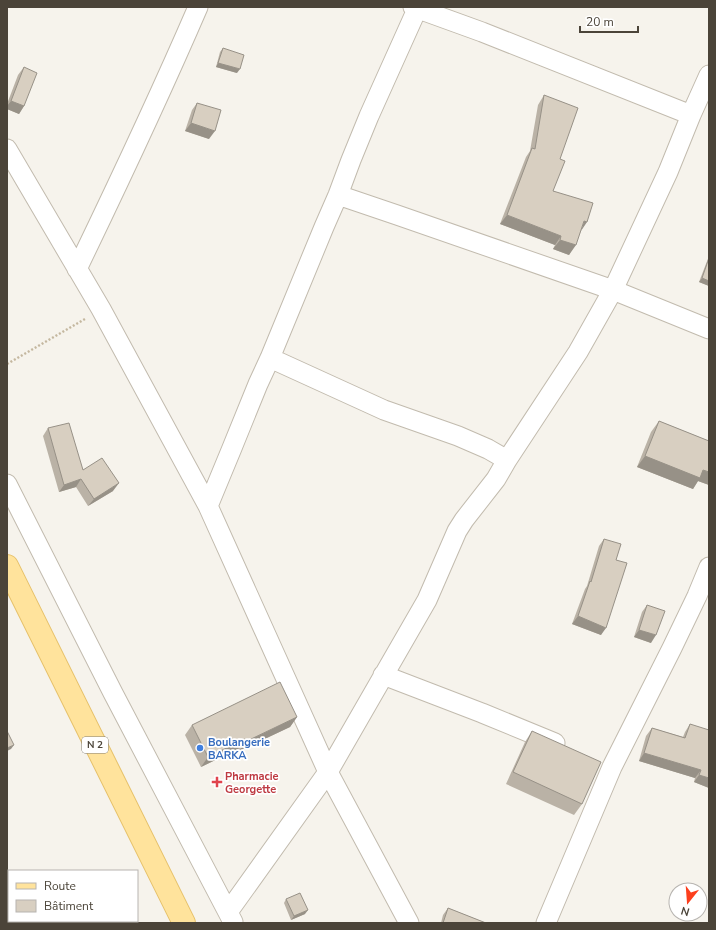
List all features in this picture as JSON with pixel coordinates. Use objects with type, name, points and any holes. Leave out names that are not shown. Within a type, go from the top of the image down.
[{"type":"main road","name":"N 2","points":[[7,566],[184,923]]},
{"type":"street","points":[[77,269],[166,81],[198,7]]},
{"type":"street","points":[[208,506],[309,262],[338,196],[351,160],[416,8],[482,32],[691,115]]},
{"type":"street","points":[[7,484],[113,693],[231,917],[328,772],[427,600],[457,531],[496,479],[578,352],[613,290],[668,172],[691,115],[709,76]]},
{"type":"street","points":[[7,149],[102,309],[208,506],[328,772],[409,923]]},
{"type":"street","points":[[338,196],[613,290],[709,329]]},
{"type":"street","points":[[270,358],[384,410],[458,436],[488,449],[507,460]]},
{"type":"street","points":[[546,923],[612,767],[672,648],[703,600],[709,567]]},
{"type":"street","points":[[383,676],[482,713],[567,748]]},
{"type":"street","points":[[594,760],[612,767]]},
{"type":"path","points":[[7,364],[102,309]]},
{"type":"building","points":[[223,48],[244,55],[240,69],[218,63]]},
{"type":"building","points":[[24,67],[37,73],[24,106],[11,101]]},
{"type":"building","points":[[544,95],[578,108],[560,159],[565,161],[553,191],[593,203],[587,222],[584,221],[576,245],[560,240],[561,236],[507,215],[532,148],[535,149]]},
{"type":"building","points":[[197,103],[221,110],[215,131],[191,123]]},
{"type":"building","points":[[709,258],[709,281],[702,278]]},
{"type":"building","points":[[659,421],[709,441],[709,472],[703,470],[700,478],[645,456]]},
{"type":"building","points":[[69,423],[83,470],[102,458],[119,483],[94,499],[81,479],[64,485],[48,428]]},
{"type":"building","points":[[604,539],[621,544],[616,560],[627,563],[606,628],[578,616],[590,581],[591,582]]},
{"type":"building","points":[[647,605],[665,611],[656,635],[639,630]]},
{"type":"building","points":[[280,682],[297,717],[247,741],[245,739],[208,757],[192,725]]},
{"type":"building","points":[[690,724],[709,730],[709,778],[699,775],[701,770],[644,753],[652,728],[685,738]]},
{"type":"building","points":[[7,731],[14,745],[7,748]]},
{"type":"building","points":[[532,731],[601,762],[582,804],[513,772]]},
{"type":"building","points":[[300,893],[308,910],[294,916],[286,899]]},
{"type":"building","points":[[448,908],[486,923],[443,923]]},
{"type":"building","points":[[88,922],[89,923],[72,923]]},
{"type":"place","name":"Boulangerie BARKA","points":[[200,748]]},
{"type":"place","name":"Pharmacie Georgette","points":[[217,782]]}]
